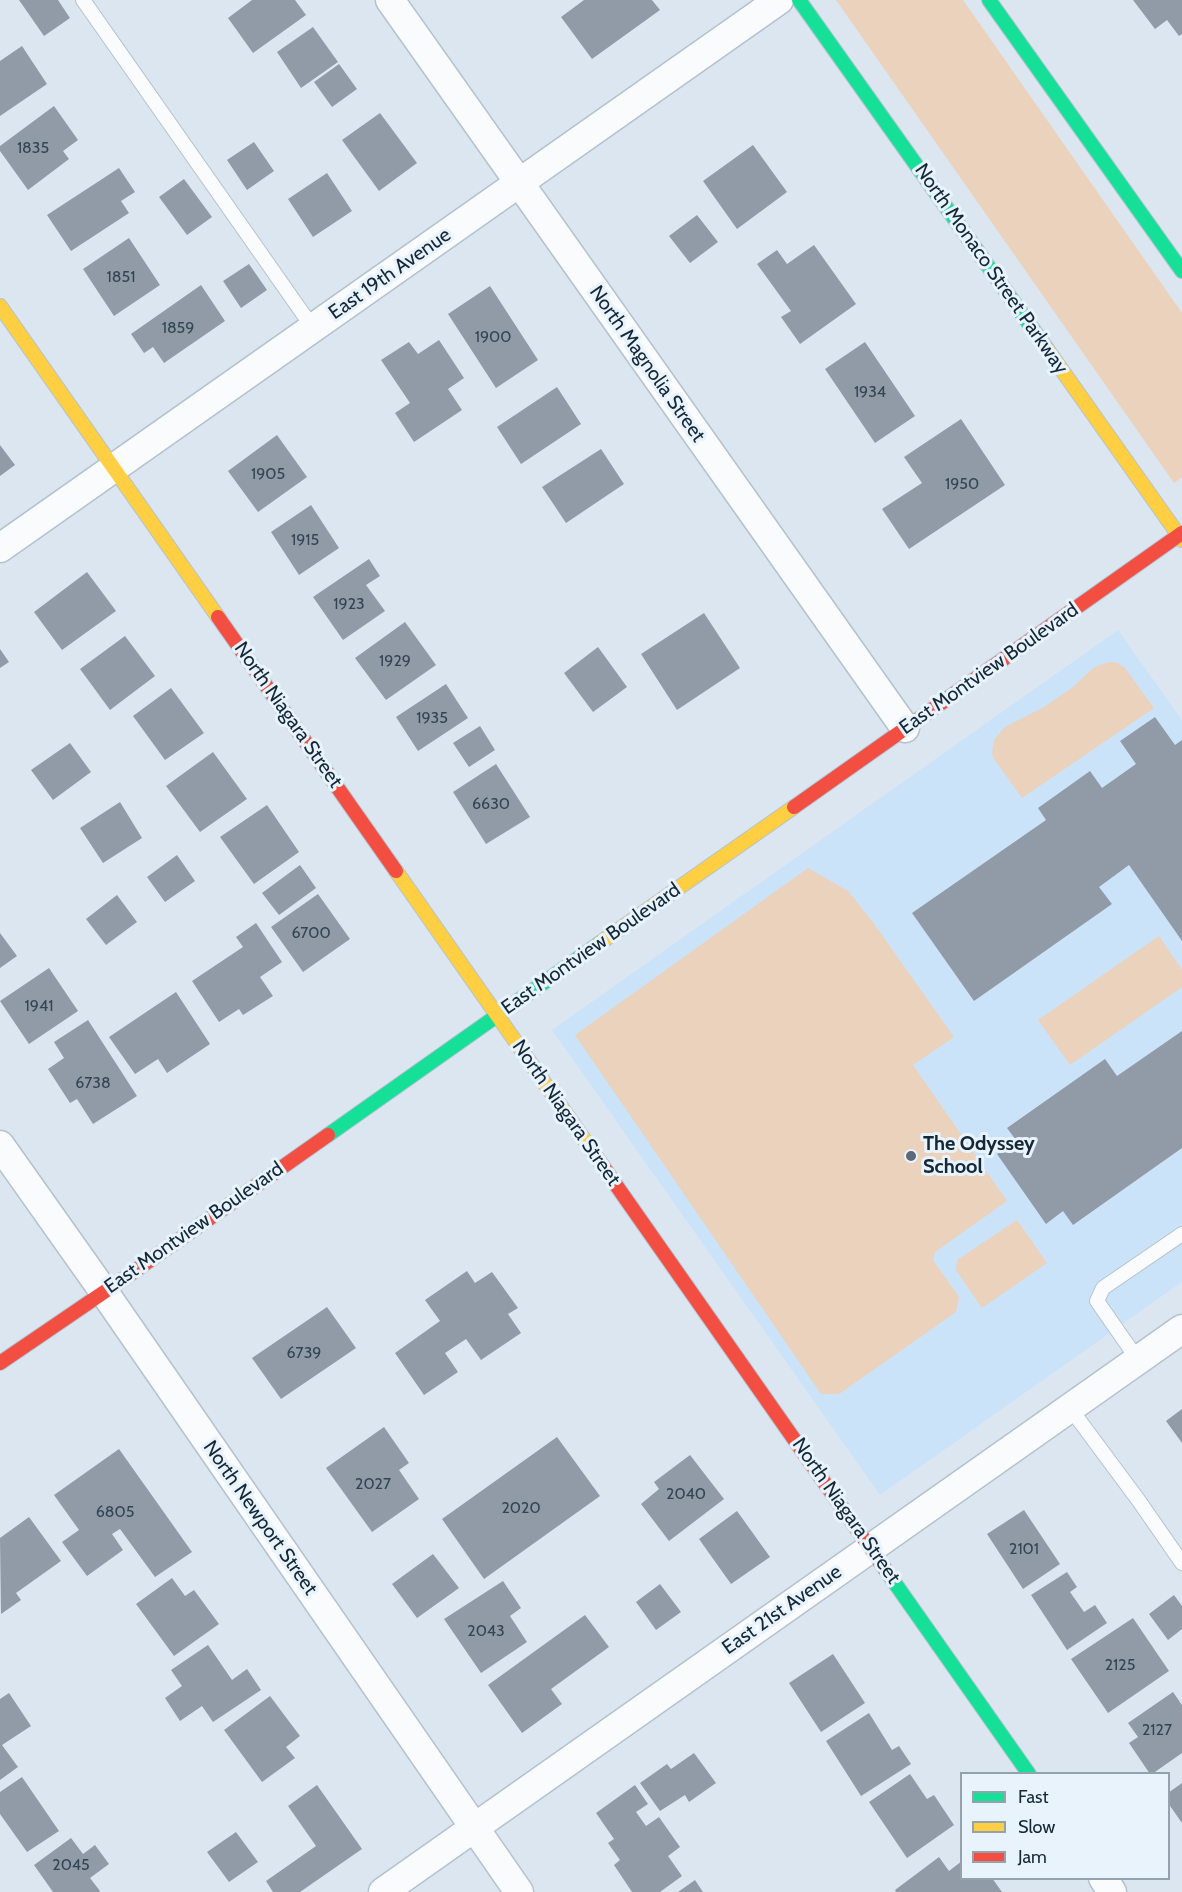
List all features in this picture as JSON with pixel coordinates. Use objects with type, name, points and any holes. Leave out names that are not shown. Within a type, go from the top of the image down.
[{"type":"main road","name":"North Monaco Street Parkway","points":[[799,0],[1181,536]]},
{"type":"main road","points":[[989,0],[1182,271]]},
{"type":"main road","name":"North Niagara Street","points":[[0,306],[1028,1772]]},
{"type":"main road","name":"East Montview Boulevard","points":[[0,1363],[1181,536]]},
{"type":"street","name":"North Magnolia Street","points":[[390,0],[905,728]]},
{"type":"street","name":"East 19th Avenue","points":[[0,548],[779,0]]},
{"type":"street","name":"North Newport Street","points":[[0,1145],[519,1892]]},
{"type":"street","name":"East 21st Avenue","points":[[383,1892],[1182,1329]]},
{"type":"lane","points":[[83,0],[313,328]]},
{"type":"lane","points":[[1138,1360],[1097,1301],[1103,1288],[1182,1234]]},
{"type":"lane","points":[[1070,1408],[1182,1563]]},
{"type":"shaded area","points":[[836,0],[963,0],[1182,313],[1182,477],[1174,483]]},
{"type":"shaded area","name":"The Odyssey School","points":[[1118,630],[1182,720],[1182,1282],[880,1495],[552,1030]]},
{"type":"shaded area","points":[[1110,662],[1118,663],[1125,668],[1154,708],[1022,798],[994,759],[992,753],[994,740],[1005,727],[1044,707],[1073,687],[1093,668]]},
{"type":"shaded area","points":[[808,868],[848,891],[954,1037],[913,1065],[1007,1201],[935,1252],[933,1260],[959,1297],[956,1312],[839,1394],[821,1394],[575,1035]]},
{"type":"shaded area","points":[[1159,936],[1182,970],[1182,987],[1070,1065],[1038,1020]]},
{"type":"shaded area","points":[[1017,1220],[1047,1263],[982,1308],[956,1270],[957,1260]]},
{"type":"building","points":[[19,0],[58,0],[70,18],[44,36]]},
{"type":"building","points":[[252,0],[295,0],[306,15],[253,53],[228,18]]},
{"type":"building","points":[[584,0],[652,0],[660,10],[592,59],[561,17]]},
{"type":"building","points":[[1133,0],[1182,0],[1182,34],[1179,36],[1167,20],[1155,29]]},
{"type":"building","points":[[313,27],[338,62],[301,88],[277,52]]},
{"type":"building","points":[[22,46],[47,84],[0,116],[0,61]]},
{"type":"building","points":[[339,64],[357,89],[332,107],[314,82]]},
{"type":"building","points":[[54,106],[78,140],[63,151],[69,159],[28,190],[0,151],[0,146]]},
{"type":"building","points":[[380,113],[417,163],[379,191],[342,140]]},
{"type":"building","points":[[254,142],[274,171],[247,190],[227,160]]},
{"type":"building","points":[[753,145],[787,192],[737,229],[703,181]]},
{"type":"building","points":[[119,168],[135,192],[121,201],[129,213],[71,251],[47,215]]},
{"type":"building","points":[[327,173],[352,211],[313,237],[288,199]]},
{"type":"building","points":[[184,179],[212,217],[187,235],[159,197]]},
{"type":"building","points":[[697,215],[718,242],[690,263],[669,236]]},
{"type":"building","points":[[129,238],[160,285],[114,316],[83,269]]},
{"type":"building","points":[[814,245],[856,304],[800,344],[781,317],[791,311],[757,264],[777,250],[787,264]]},
{"type":"building","points":[[249,264],[267,290],[241,308],[223,281]]},
{"type":"building","points":[[201,285],[225,321],[164,363],[153,347],[144,353],[131,334]]},
{"type":"building","points":[[490,286],[538,360],[496,388],[448,314]]},
{"type":"building","points":[[439,340],[464,378],[448,389],[462,410],[414,442],[395,413],[410,403],[381,360],[409,342],[418,354]]},
{"type":"building","points":[[865,342],[915,416],[875,443],[825,369]]},
{"type":"building","points":[[557,387],[581,424],[521,464],[497,427]]},
{"type":"building","points":[[961,419],[1005,485],[909,549],[882,509],[922,483],[904,457]]},
{"type":"building","points":[[277,435],[307,477],[258,512],[228,471]]},
{"type":"building","points":[[0,445],[15,465],[0,476]]},
{"type":"building","points":[[601,449],[624,484],[566,523],[542,487]]},
{"type":"building","points":[[311,505],[339,548],[299,575],[271,532]]},
{"type":"building","points":[[369,559],[380,576],[366,585],[385,611],[343,640],[313,597]]},
{"type":"building","points":[[87,572],[116,611],[62,650],[34,612]]},
{"type":"building","points":[[704,613],[740,668],[677,710],[641,654]]},
{"type":"building","points":[[405,622],[436,665],[386,700],[355,658]]},
{"type":"building","points":[[125,636],[155,676],[110,710],[80,669]]},
{"type":"building","points":[[598,647],[627,687],[593,712],[564,673]]},
{"type":"building","points":[[0,649],[9,662],[0,668]]},
{"type":"building","points":[[446,684],[468,718],[418,751],[396,717]]},
{"type":"building","points":[[171,688],[204,733],[165,760],[133,716]]},
{"type":"building","points":[[1155,717],[1175,745],[1182,740],[1182,941],[1129,865],[1099,887],[1112,904],[974,1001],[912,913],[1046,820],[1038,808],[1090,771],[1102,788],[1136,764],[1120,741]]},
{"type":"building","points":[[480,726],[495,750],[469,767],[453,743]]},
{"type":"building","points":[[70,743],[91,772],[53,800],[31,770]]},
{"type":"building","points":[[213,752],[247,799],[200,832],[166,786]]},
{"type":"building","points":[[496,764],[530,817],[486,844],[453,792]]},
{"type":"building","points":[[120,802],[142,838],[103,863],[80,828]]},
{"type":"building","points":[[267,805],[299,852],[254,884],[220,837]]},
{"type":"building","points":[[177,855],[195,881],[165,902],[147,877]]},
{"type":"building","points":[[300,865],[316,888],[279,915],[262,893]]},
{"type":"building","points":[[318,894],[350,939],[303,972],[271,927]]},
{"type":"building","points":[[117,895],[137,922],[106,945],[86,919]]},
{"type":"building","points":[[256,923],[282,962],[260,977],[273,996],[243,1015],[239,1009],[219,1022],[192,981],[243,947],[236,937]]},
{"type":"building","points":[[0,933],[17,956],[0,968]]},
{"type":"building","points":[[49,968],[78,1011],[29,1044],[0,1001]]},
{"type":"building","points":[[176,992],[210,1044],[167,1073],[158,1059],[135,1074],[109,1037]]},
{"type":"building","points":[[88,1020],[137,1096],[93,1124],[77,1099],[70,1103],[48,1069],[64,1058],[54,1042]]},
{"type":"building","points":[[1182,1031],[1182,1148],[1073,1225],[1063,1211],[1046,1224],[997,1154],[1016,1140],[1007,1128],[1105,1059],[1117,1076]]},
{"type":"building","points":[[467,1271],[475,1283],[492,1272],[518,1308],[508,1314],[521,1333],[481,1360],[466,1339],[445,1353],[458,1372],[424,1395],[395,1353],[440,1321],[425,1300]]},
{"type":"building","points":[[327,1307],[356,1348],[281,1399],[252,1358]]},
{"type":"building","points":[[1182,1409],[1182,1443],[1166,1421]]},
{"type":"building","points":[[384,1427],[409,1463],[399,1470],[419,1499],[372,1532],[326,1468]]},
{"type":"building","points":[[557,1437],[600,1496],[484,1579],[442,1519]]},
{"type":"building","points":[[119,1449],[192,1552],[155,1577],[120,1529],[112,1534],[123,1550],[87,1576],[62,1542],[79,1530],[54,1495]]},
{"type":"building","points":[[690,1455],[724,1499],[669,1541],[641,1504],[659,1489],[654,1482]]},
{"type":"building","points":[[1024,1510],[1060,1564],[1023,1589],[987,1534]]},
{"type":"building","points":[[737,1511],[770,1557],[731,1584],[699,1539]]},
{"type":"building","points":[[29,1517],[61,1561],[16,1593],[21,1600],[1,1614],[0,1538]]},
{"type":"building","points":[[433,1554],[459,1588],[417,1618],[392,1584]]},
{"type":"building","points":[[1067,1572],[1077,1587],[1070,1592],[1084,1612],[1095,1605],[1107,1623],[1067,1650],[1031,1595]]},
{"type":"building","points":[[172,1578],[185,1596],[194,1590],[219,1624],[174,1656],[136,1604]]},
{"type":"building","points":[[503,1581],[521,1608],[510,1616],[527,1642],[481,1673],[444,1619]]},
{"type":"building","points":[[660,1584],[681,1612],[656,1630],[636,1602]]},
{"type":"building","points":[[1174,1595],[1182,1606],[1182,1629],[1168,1640],[1149,1614]]},
{"type":"building","points":[[585,1615],[609,1647],[551,1689],[562,1704],[522,1733],[488,1685]]},
{"type":"building","points":[[1133,1618],[1169,1671],[1108,1713],[1071,1659]]},
{"type":"building","points":[[208,1645],[232,1680],[247,1669],[261,1690],[213,1722],[202,1706],[180,1721],[165,1698],[182,1686],[171,1670]]},
{"type":"building","points":[[833,1654],[865,1703],[821,1732],[789,1683]]},
{"type":"building","points":[[1173,1692],[1182,1705],[1182,1753],[1155,1772],[1149,1772],[1129,1743],[1138,1737],[1128,1723]]},
{"type":"building","points":[[9,1693],[31,1726],[2,1745],[18,1767],[0,1780],[0,1699]]},
{"type":"building","points":[[270,1696],[300,1736],[286,1747],[295,1758],[262,1782],[224,1730]]},
{"type":"building","points":[[869,1713],[892,1750],[899,1746],[911,1764],[861,1796],[826,1741]]},
{"type":"building","points":[[694,1753],[716,1783],[689,1802],[685,1795],[660,1811],[640,1783],[667,1764],[671,1769]]},
{"type":"building","points":[[910,1774],[927,1799],[934,1795],[954,1825],[907,1858],[869,1802]]},
{"type":"building","points":[[22,1777],[59,1831],[27,1852],[0,1814],[0,1792]]},
{"type":"building","points":[[1182,1783],[1182,1823],[1170,1806],[1170,1792]]},
{"type":"building","points":[[317,1785],[362,1849],[300,1892],[273,1892],[266,1881],[316,1846],[288,1806]]},
{"type":"building","points":[[635,1785],[648,1804],[636,1812],[646,1826],[659,1817],[680,1847],[668,1856],[682,1876],[660,1892],[632,1892],[614,1865],[620,1860],[608,1843],[614,1839],[596,1813]]},
{"type":"building","points":[[236,1832],[258,1862],[229,1882],[207,1852]]},
{"type":"building","points":[[71,1838],[83,1854],[95,1845],[109,1864],[90,1878],[99,1892],[53,1892],[34,1865]]},
{"type":"building","points":[[939,1857],[949,1871],[960,1863],[960,1880],[993,1880],[1002,1892],[896,1892],[895,1890]]},
{"type":"building","points":[[695,1880],[703,1892],[678,1892]]},
{"type":"traffic: fast","points":[[799,0],[1047,349]]},
{"type":"traffic: fast","points":[[989,0],[1182,271]]},
{"type":"traffic: fast","points":[[328,1135],[600,943]]},
{"type":"traffic: fast","points":[[885,1569],[1028,1772]]},
{"type":"traffic: slow","points":[[0,306],[218,617]]},
{"type":"traffic: slow","points":[[1047,349],[1182,540]]},
{"type":"traffic: slow","points":[[600,943],[794,807]]},
{"type":"traffic: slow","points":[[396,871],[602,1165]]},
{"type":"traffic: jam","points":[[794,807],[1182,533]]},
{"type":"traffic: jam","points":[[218,617],[396,871]]},
{"type":"traffic: jam","points":[[0,1363],[328,1135]]},
{"type":"traffic: jam","points":[[602,1165],[885,1569]]},
{"type":"place","name":"The Odyssey School","points":[[911,1156]]}]
